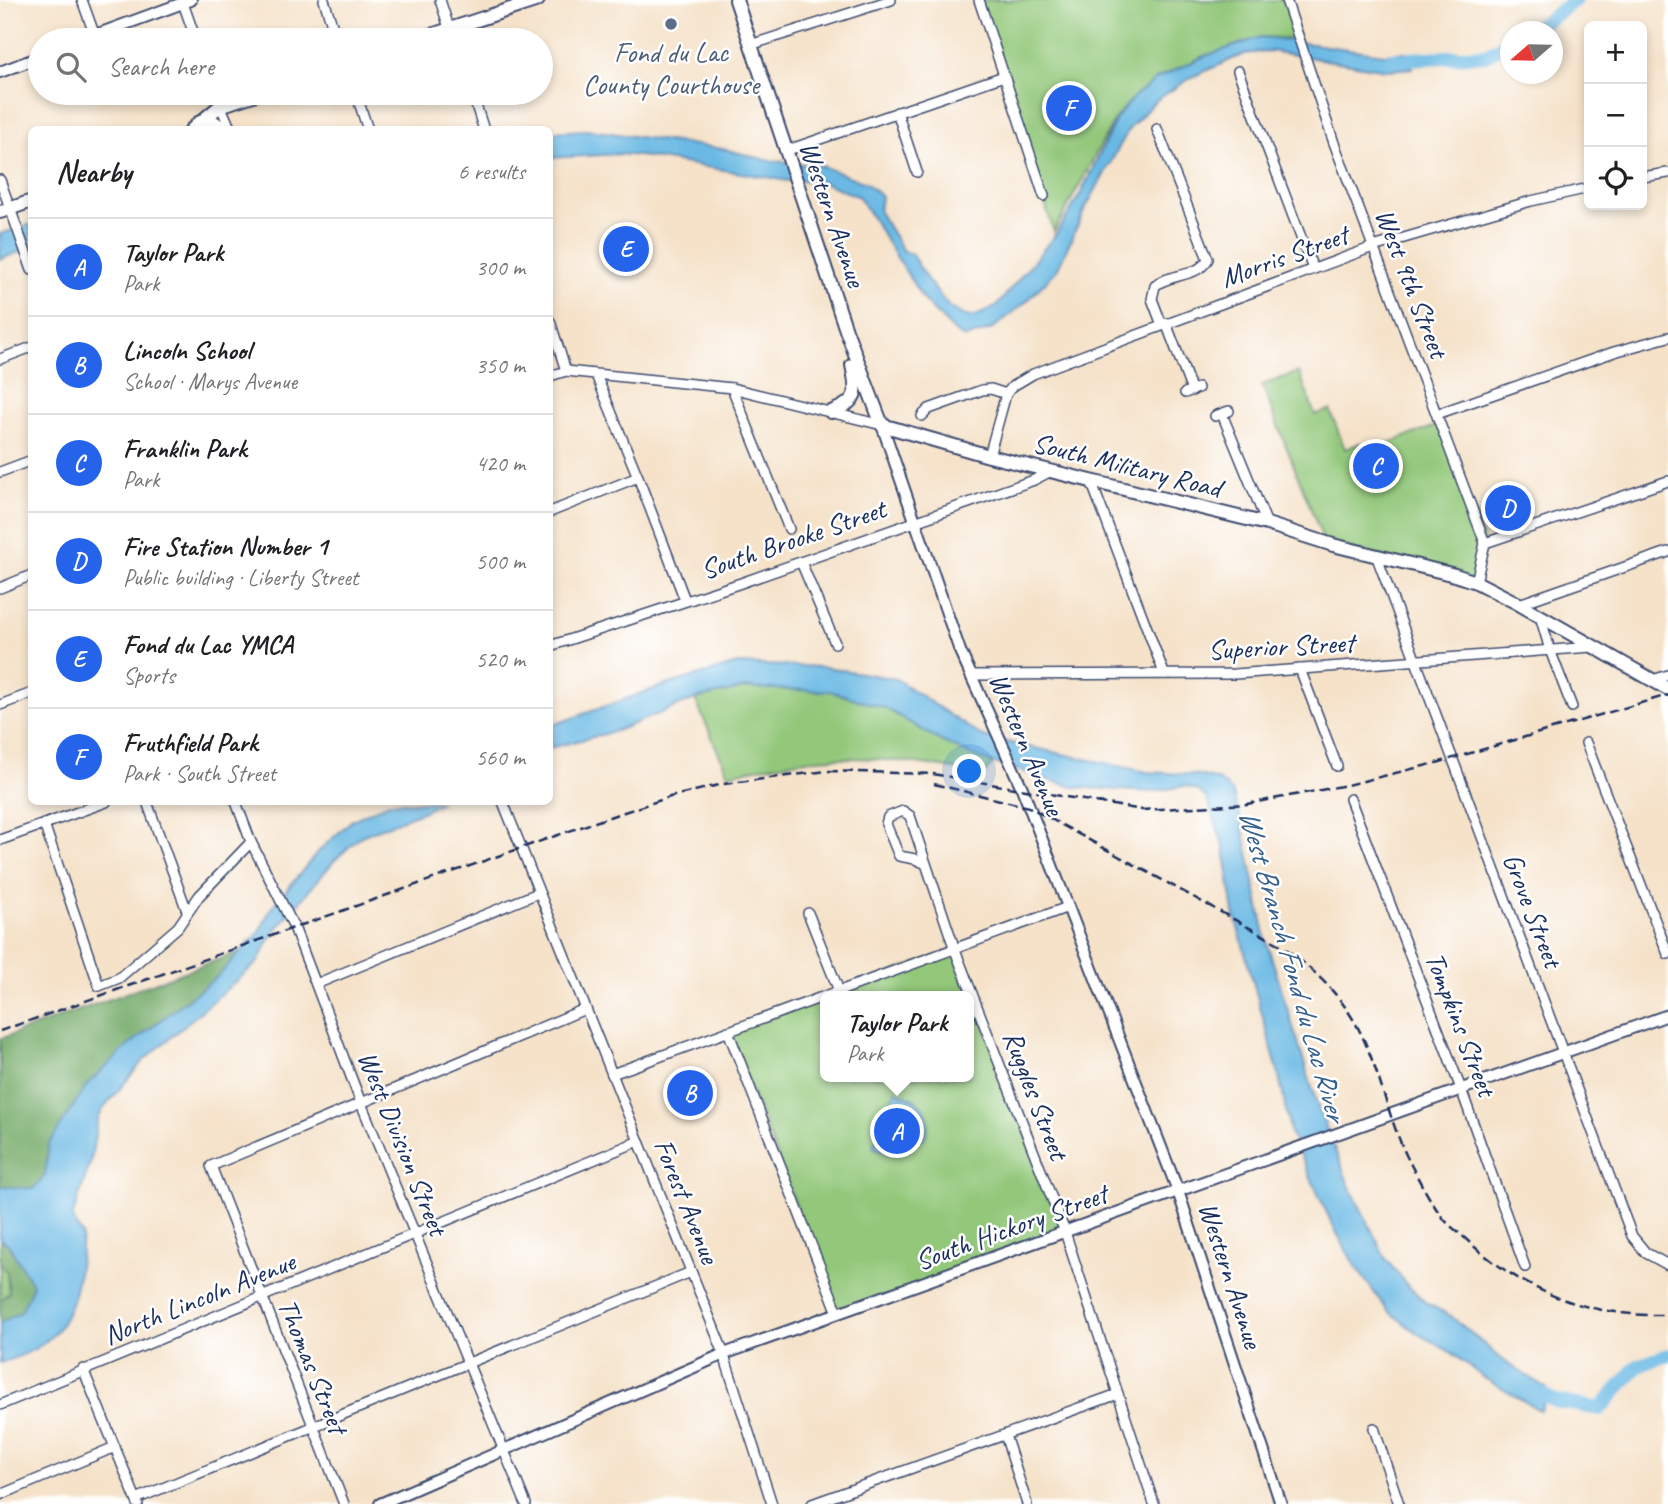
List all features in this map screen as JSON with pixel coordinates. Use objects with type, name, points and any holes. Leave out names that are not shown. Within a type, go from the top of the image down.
[{"type":"main road","points":[[469,28],[538,0]]},
{"type":"main road","name":"Western Avenue","points":[[736,0],[846,330],[882,425]]},
{"type":"main road","points":[[194,126],[213,105]]},
{"type":"main road","points":[[194,126],[211,120],[221,126]]},
{"type":"main road","points":[[5,210],[28,202]]},
{"type":"main road","points":[[831,412],[849,404],[855,394],[856,385],[846,330]]},
{"type":"main road","name":"South Military Road","points":[[882,425],[989,456],[1267,524],[1476,582],[1668,689]]},
{"type":"street","points":[[82,0],[91,28]]},
{"type":"street","points":[[324,0],[333,28]]},
{"type":"street","points":[[440,0],[450,28]]},
{"type":"street","points":[[750,45],[891,0]]},
{"type":"street","points":[[979,0],[1044,196]]},
{"type":"street","name":"West 9th Street","points":[[1286,0],[1334,143],[1485,543]]},
{"type":"street","points":[[115,28],[187,1],[194,28]]},
{"type":"street","points":[[0,72],[28,62]]},
{"type":"street","points":[[1238,71],[1313,269]]},
{"type":"street","points":[[787,155],[897,112],[1004,76]]},
{"type":"street","points":[[220,105],[227,126]]},
{"type":"street","points":[[360,105],[367,126]]},
{"type":"street","points":[[476,105],[483,126]]},
{"type":"street","points":[[897,112],[917,172]]},
{"type":"street","points":[[1157,129],[1208,259],[1201,268],[1163,280],[1155,286],[1152,299],[1191,391]]},
{"type":"street","points":[[1647,176],[1668,173]]},
{"type":"street","points":[[0,180],[5,210],[17,229],[28,259]]},
{"type":"street","name":"Morris Street","points":[[1006,394],[1013,386],[1033,374],[1373,247],[1531,201],[1584,189]]},
{"type":"street","points":[[553,330],[566,371]]},
{"type":"street","points":[[1437,414],[1614,352],[1668,337]]},
{"type":"street","points":[[0,359],[28,348]]},
{"type":"street","name":"South Military Road","points":[[553,375],[566,371],[732,388],[882,425]]},
{"type":"street","points":[[596,375],[639,477],[685,600]]},
{"type":"street","points":[[732,388],[789,529]]},
{"type":"street","points":[[922,416],[929,409],[982,390],[991,389],[1006,394],[989,456]]},
{"type":"street","points":[[1222,414],[1267,524]]},
{"type":"street","name":"Western Avenue","points":[[882,425],[960,651],[1017,776],[1178,1191],[1281,1504]]},
{"type":"street","points":[[0,472],[28,462]]},
{"type":"street","name":"South Brooke Street","points":[[553,645],[801,562],[1034,480],[1051,471]]},
{"type":"street","points":[[553,511],[639,477]]},
{"type":"street","points":[[1091,481],[1164,673]]},
{"type":"street","points":[[1476,582],[1485,543],[1668,481]]},
{"type":"street","points":[[1519,604],[1668,552]]},
{"type":"street","name":"Grove Street","points":[[1376,555],[1636,1243],[1646,1254],[1668,1265]]},
{"type":"street","points":[[801,562],[835,643]]},
{"type":"street","points":[[0,588],[28,577]]},
{"type":"street","points":[[1540,616],[1572,707]]},
{"type":"street","name":"Superior Street","points":[[971,676],[1235,674],[1593,646]]},
{"type":"street","points":[[1300,669],[1337,766]]},
{"type":"street","points":[[1653,680],[1668,675]]},
{"type":"street","points":[[0,705],[28,694]]},
{"type":"street","points":[[1586,743],[1668,954]]},
{"type":"street","name":"Tompkins Street","points":[[1350,799],[1461,1089],[1525,1267]]},
{"type":"street","points":[[0,840],[98,805]]},
{"type":"street","points":[[148,805],[187,911]]},
{"type":"street","name":"West Division Street","points":[[237,805],[251,842],[292,922],[361,1103],[526,1504]]},
{"type":"street","name":"Forest Avenue","points":[[504,805],[724,1354],[772,1504]]},
{"type":"street","name":"Ruggles Street","points":[[926,864],[900,856],[886,824],[888,817],[903,811],[907,813],[926,864],[955,950],[971,991]]},
{"type":"street","points":[[44,824],[99,986],[120,978],[178,927],[199,896],[251,842]]},
{"type":"street","points":[[316,984],[538,893]]},
{"type":"street","points":[[808,913],[839,991],[1068,907]]},
{"type":"street","points":[[612,1074],[820,998]]},
{"type":"street","name":"Ruggles Street","points":[[974,999],[1065,1232],[1154,1504]]},
{"type":"street","points":[[361,1103],[585,1009]]},
{"type":"street","name":"South Hickory Street","points":[[380,1504],[724,1354],[1668,1015]]},
{"type":"street","points":[[728,1031],[838,1313]]},
{"type":"street","name":"Thomas Street","points":[[344,1504],[211,1166],[361,1103]]},
{"type":"street","name":"North Lincoln Avenue","points":[[0,1405],[639,1141]]},
{"type":"street","points":[[83,1370],[137,1502],[691,1272]]},
{"type":"street","points":[[812,1504],[1118,1394]]},
{"type":"street","points":[[1374,1428],[1399,1504]]},
{"type":"street","points":[[1005,1435],[1027,1504]]},
{"type":"street","points":[[0,1495],[115,1447]]},
{"type":"green space","points":[[979,0],[1286,0],[1299,39],[1261,37],[1205,56],[1156,79],[1116,117],[1054,232]]},
{"type":"green space","points":[[1299,372],[1315,415],[1330,410],[1345,449],[1360,443],[1364,452],[1441,424],[1485,543],[1476,582],[1324,542],[1262,385]]},
{"type":"green space","points":[[745,688],[830,691],[885,708],[941,741],[993,763],[984,774],[891,760],[834,758],[728,774],[695,699]]},
{"type":"green space","points":[[955,950],[971,991],[839,991]]},
{"type":"green space","points":[[242,951],[219,975],[129,1045],[49,1144],[45,1175],[33,1189],[0,1186],[0,1039]]},
{"type":"green space","points":[[820,998],[820,1082],[974,1082],[974,999],[1065,1232],[838,1313],[728,1031]]},
{"type":"green space","points":[[0,1239],[9,1245],[33,1286],[21,1312],[0,1323],[0,1300],[9,1293],[7,1273],[0,1261]]},
{"type":"green space","points":[[0,1261],[7,1273],[9,1293],[0,1300]]},
{"type":"water","points":[[1261,37],[1384,54],[1406,52],[1412,68],[1387,70],[1270,51],[1244,54],[1192,77],[1155,101],[1129,129],[1085,209],[1057,270],[1026,302],[992,329],[965,338],[957,334],[925,302],[859,197],[818,180],[788,181],[648,157],[620,154],[553,158],[553,132],[589,130],[724,149],[766,160],[822,166],[866,183],[881,196],[879,212],[903,251],[912,255],[949,307],[965,316],[976,316],[996,307],[1056,234],[1081,193],[1117,117],[1133,98],[1156,79],[1205,56]]},
{"type":"water","points":[[28,225],[28,249],[0,259],[0,234]]},
{"type":"water","points":[[737,664],[825,667],[896,679],[983,737],[1147,772],[1200,775],[1220,781],[1232,791],[1242,823],[1266,940],[1318,1107],[1349,1185],[1386,1259],[1426,1303],[1451,1316],[1504,1361],[1546,1388],[1541,1411],[1484,1378],[1452,1353],[1417,1333],[1388,1311],[1355,1266],[1333,1226],[1291,1135],[1279,1075],[1234,913],[1224,847],[1207,799],[1198,790],[1185,786],[1150,792],[1073,787],[981,759],[941,741],[885,708],[830,691],[745,688],[695,699],[616,731],[553,747],[553,725],[656,688]]},
{"type":"water","points":[[384,805],[436,805],[361,836],[334,861],[273,933],[257,963],[143,1061],[102,1110],[97,1122],[91,1160],[72,1218],[82,1235],[77,1279],[70,1307],[56,1332],[45,1342],[29,1352],[0,1363],[0,1323],[21,1312],[33,1286],[9,1245],[0,1239],[0,1186],[33,1189],[45,1175],[49,1144],[87,1085],[129,1045],[219,975],[260,931],[270,910],[317,853],[352,820]]},
{"type":"water","points":[[895,1091],[923,1107],[927,1128],[924,1138],[915,1142],[895,1135],[888,1153],[873,1147]]},
{"type":"waterway","points":[[1546,21],[1575,0]]},
{"type":"waterway","points":[[1390,60],[1486,55],[1500,47]]},
{"type":"waterway","name":"West Branch Fond du Lac River","points":[[1527,1387],[1555,1401],[1600,1409],[1638,1366],[1668,1355]]},
{"type":"railway","points":[[0,1031],[615,815],[670,797],[723,784],[826,771],[933,774],[1142,810],[1247,804],[1347,785],[1440,762],[1668,695]]},
{"type":"railway","points":[[934,784],[1029,807],[1279,944],[1319,977],[1351,1016],[1367,1047],[1407,1157],[1448,1224],[1514,1276],[1561,1299],[1613,1312],[1668,1315]]},
{"type":"place","name":"Fond du Lac County Courthouse","points":[[671,24]]},
{"type":"place","name":"Fruthfield Park","points":[[1069,108]]},
{"type":"place","name":"Fond du Lac YMCA","points":[[626,249]]},
{"type":"place","name":"Franklin Park","points":[[1376,466]]},
{"type":"place","name":"Fire Station Number 1","points":[[1508,508]]},
{"type":"place","name":"Lincoln School","points":[[690,1093]]},
{"type":"place","name":"Taylor Park","points":[[897,1131]]}]
